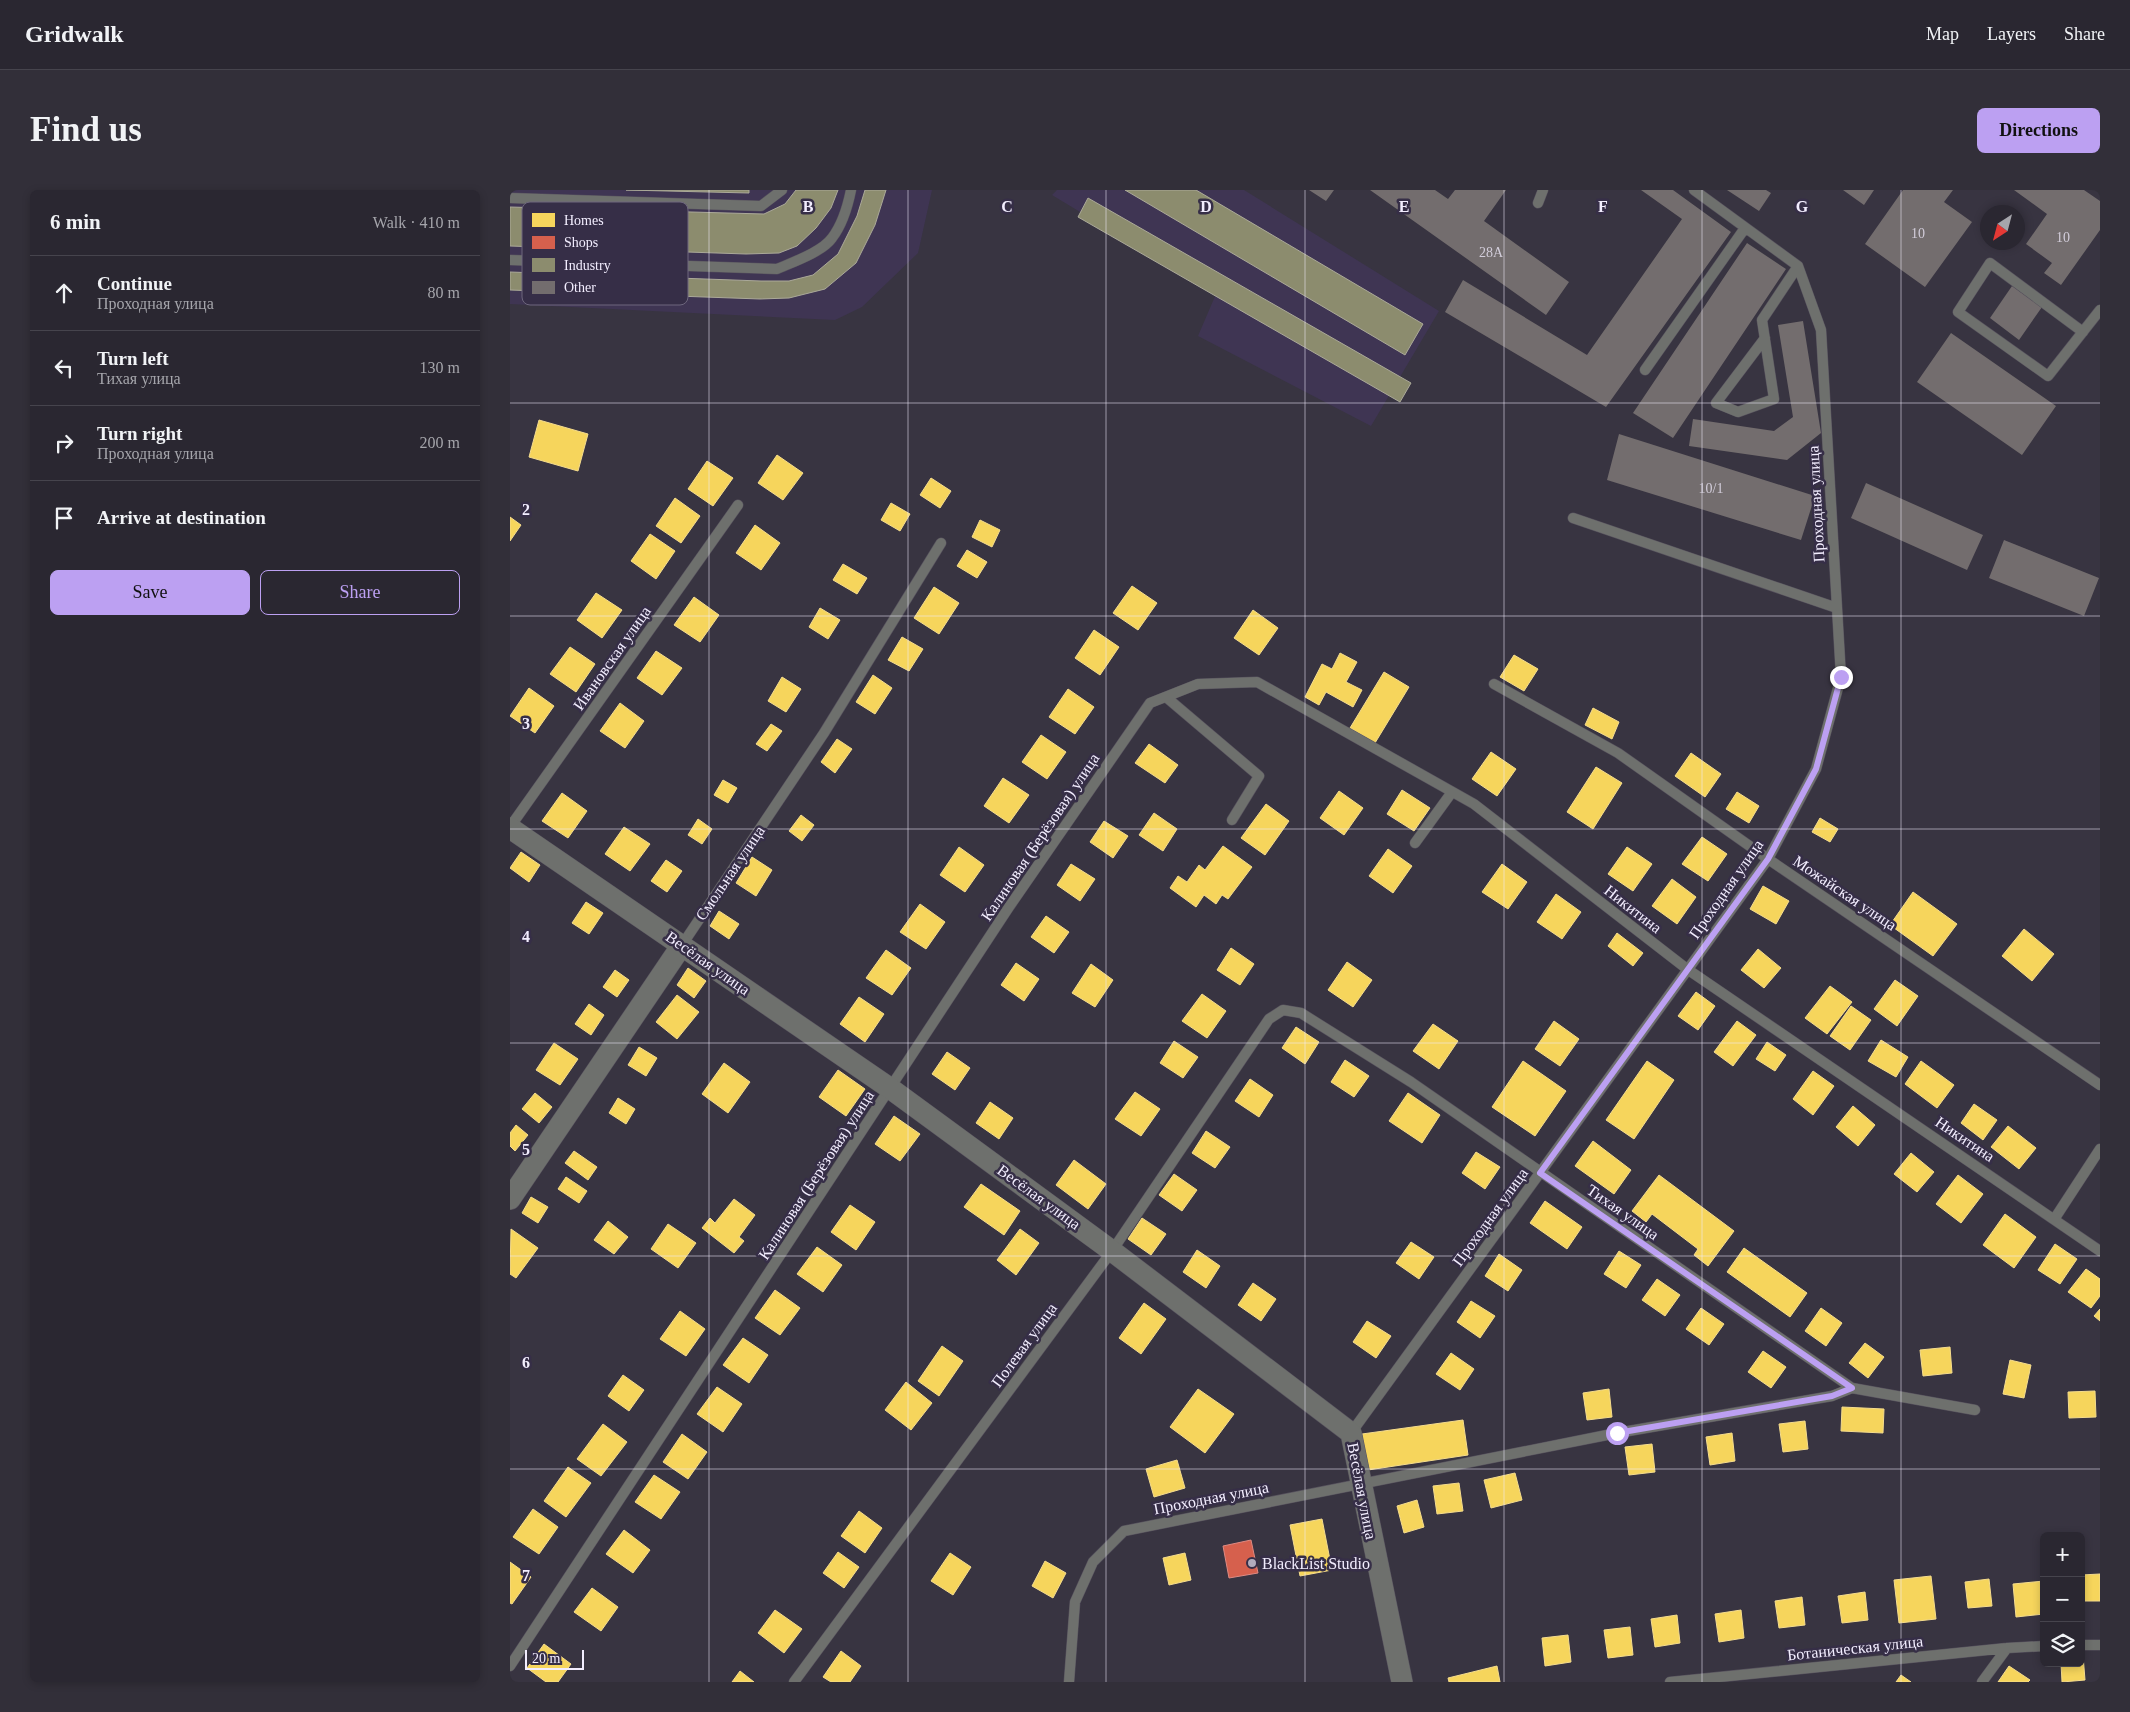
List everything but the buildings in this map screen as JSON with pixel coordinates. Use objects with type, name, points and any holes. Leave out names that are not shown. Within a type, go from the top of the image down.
[{"type":"street","name":"Весёлая улица","points":[[510,828],[891,1089],[1112,1251],[1351,1433],[1402,1682]]},
{"type":"street","name":"Смольная улица","points":[[510,1199],[682,945]]},
{"type":"lane","points":[[688,204],[761,206],[782,190]]},
{"type":"lane","points":[[688,266],[777,269],[806,256],[832,239],[849,202],[851,190]]},
{"type":"lane","points":[[1538,203],[1543,190]]},
{"type":"lane","points":[[1694,190],[1798,266],[1762,320],[1765,338],[1774,398],[1738,412],[1716,403],[1765,338]]},
{"type":"lane","points":[[510,198],[636,202]]},
{"type":"lane","points":[[1646,370],[1745,228]]},
{"type":"lane","points":[[2083,332],[1990,263],[1958,312],[2048,376],[2083,332],[2100,310]]},
{"type":"lane","name":"Проходная улица","points":[[1351,1433],[1768,859],[1816,769],[1841,677],[1821,330],[1798,266]]},
{"type":"lane","name":"Ивановская улица","points":[[510,828],[738,506]]},
{"type":"lane","points":[[1573,518],[1837,608]]},
{"type":"lane","name":"Смольная улица","points":[[682,945],[824,732],[941,543]]},
{"type":"lane","name":"Никитина","points":[[1150,703],[1198,684],[1258,682],[1474,804],[1687,969],[2055,1218],[2100,1251]]},
{"type":"lane","name":"Можайская улица","points":[[1494,684],[1618,752],[1768,859],[2100,1085]]},
{"type":"lane","points":[[1166,697],[1259,776],[1232,820]]},
{"type":"lane","name":"Калиновая (Берёзовая) улица","points":[[510,1666],[1009,908],[1150,703]]},
{"type":"lane","points":[[1415,843],[1452,792]]},
{"type":"lane","name":"Тихая улица","points":[[1269,1019],[1282,1010],[1301,1013],[1411,1082],[1852,1388],[1975,1410]]},
{"type":"lane","name":"Полевая улица","points":[[794,1682],[1112,1251],[1269,1019]]},
{"type":"lane","points":[[2055,1218],[2100,1149]]},
{"type":"lane","name":"Проходная улица","points":[[1069,1682],[1075,1602],[1093,1562],[1124,1530],[1617,1433],[1832,1396],[1852,1388]]},
{"type":"lane","points":[[2085,1645],[2100,1645]]},
{"type":"lane","name":"Ботаническая улица","points":[[1670,1682],[2040,1646]]},
{"type":"lane","points":[[1982,1682],[2006,1648]]},
{"type":"shaded area","points":[[510,190],[932,190],[918,253],[862,307],[835,320],[530,305],[688,305],[688,202],[522,202],[522,305],[510,304]]},
{"type":"shaded area","points":[[1057,190],[1244,190],[1439,311],[1371,426],[1198,336],[1216,294],[1052,195]]},
{"type":"place","name":"BlackList Studio","points":[[1252,1563]]},
{"type":"route","points":[[1617,1433],[1832,1396],[1852,1388],[1540,1173],[1768,859],[1816,769],[1841,677]]}]
